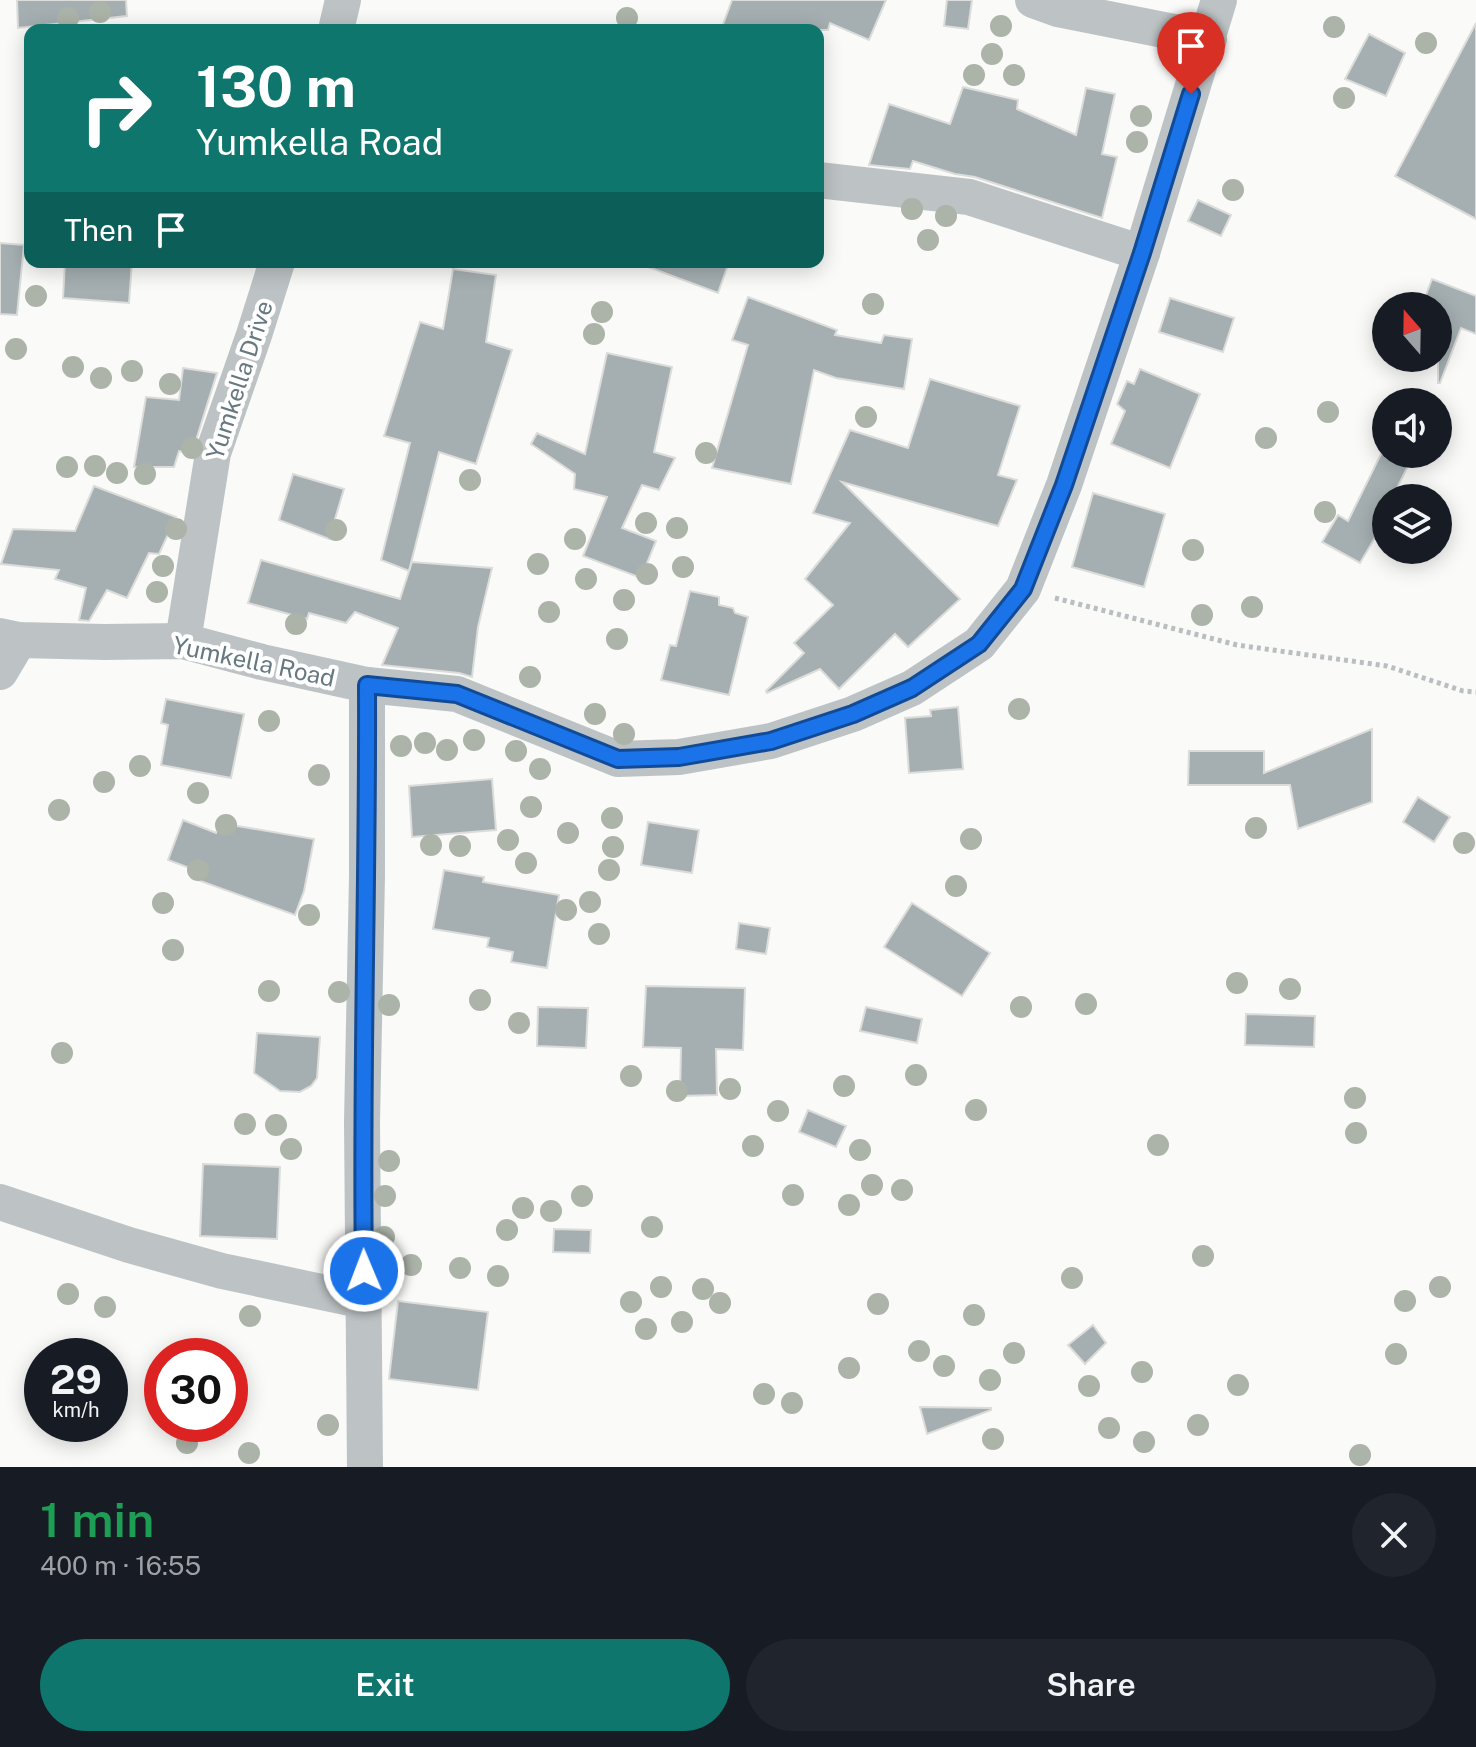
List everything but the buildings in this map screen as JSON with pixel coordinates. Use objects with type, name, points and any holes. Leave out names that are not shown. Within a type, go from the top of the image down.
[{"type":"street","points":[[337,24],[343,0]]},
{"type":"street","points":[[1033,0],[1058,9],[1209,39]]},
{"type":"street","name":"Yumkella Road","points":[[10,638],[183,641],[367,685],[457,694],[618,759],[679,757],[771,741],[853,714],[912,688],[979,644],[1023,589],[1064,485],[1142,253],[1219,0]]},
{"type":"street","points":[[824,181],[969,197],[1142,253]]},
{"type":"street","name":"Yumkella Drive","points":[[183,641],[213,453],[275,268]]},
{"type":"street","points":[[0,672],[10,638]]},
{"type":"street","points":[[365,1467],[362,1122],[367,685]]},
{"type":"street","points":[[0,1202],[129,1245],[222,1271],[364,1301]]},
{"type":"path","points":[[1023,589],[1237,645],[1387,666],[1463,691],[1476,692]]},
{"type":"route","points":[[364,1271],[362,1122],[367,685],[457,694],[618,759],[679,757],[771,741],[853,714],[912,688],[979,644],[1023,589],[1064,485],[1142,253],[1191,94]]}]
